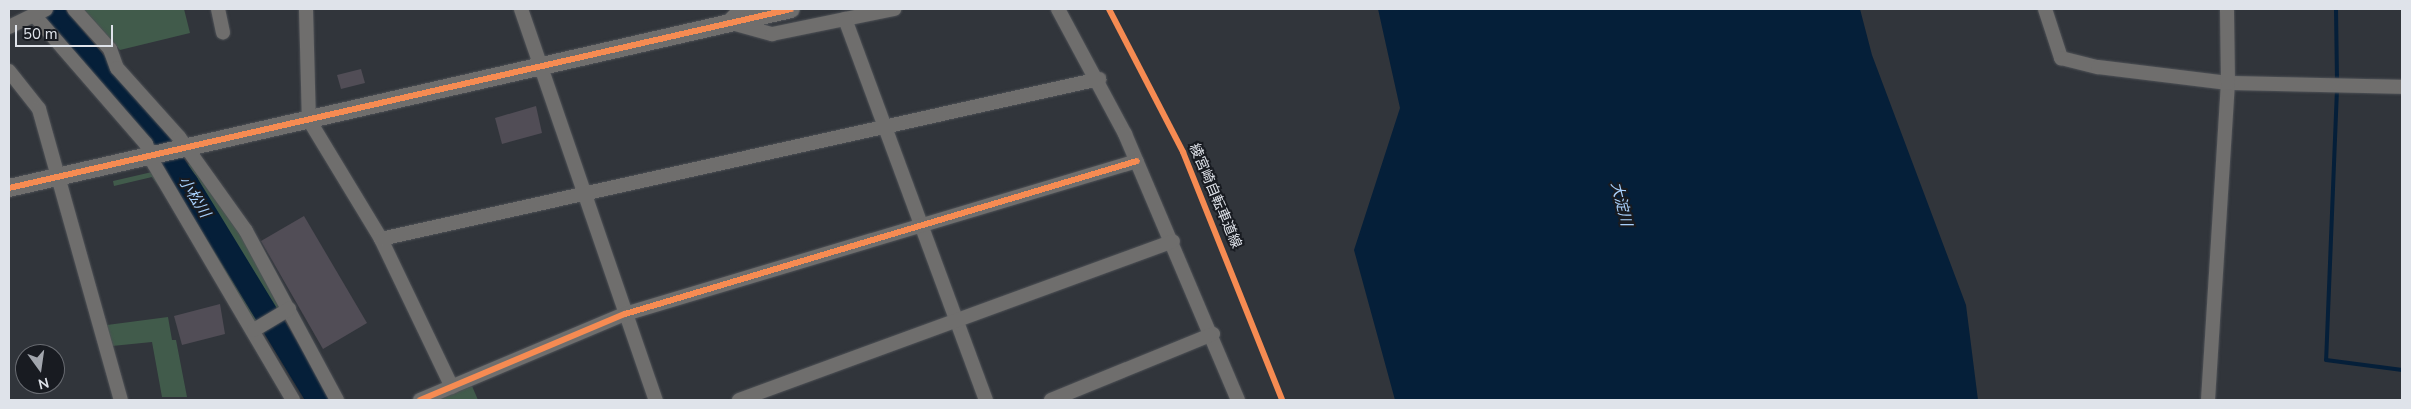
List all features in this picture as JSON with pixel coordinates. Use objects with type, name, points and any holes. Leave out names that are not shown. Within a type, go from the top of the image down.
[{"type":"street","points":[[74,9],[110,49],[117,68],[179,138],[183,149],[246,231],[337,400]]},
{"type":"street","points":[[218,9],[223,32]]},
{"type":"street","points":[[306,9],[310,120],[381,239],[452,387]]},
{"type":"street","points":[[520,9],[582,194],[656,400]]},
{"type":"street","points":[[728,22],[741,9]]},
{"type":"street","points":[[9,188],[791,9]]},
{"type":"street","points":[[728,22],[772,34],[894,9]]},
{"type":"street","points":[[1058,9],[1099,79],[1174,241],[1238,400]]},
{"type":"street","points":[[2045,9],[2061,58],[2098,67],[2228,83],[2338,88],[2402,87]]},
{"type":"street","points":[[2208,400],[2228,83],[2227,9]]},
{"type":"street","points":[[9,28],[40,12],[146,144],[293,400]]},
{"type":"street","points":[[845,19],[986,400]]},
{"type":"street","points":[[9,71],[39,109],[56,176],[121,400]]},
{"type":"street","points":[[381,239],[1099,79]]},
{"type":"street","points":[[420,400],[625,314],[1136,161]]},
{"type":"street","points":[[739,400],[957,322],[1174,241]]},
{"type":"street","points":[[254,330],[289,309]]},
{"type":"street","points":[[1050,400],[1213,334]]},
{"type":"green space","points":[[82,9],[184,9],[190,33],[120,50]]},
{"type":"green space","points":[[191,164],[245,232],[285,307],[254,325],[163,170]]},
{"type":"green space","points":[[152,172],[159,187],[152,177],[114,186],[113,181]]},
{"type":"green space","points":[[168,317],[172,340],[176,340],[187,397],[162,397],[152,342],[112,346],[107,325]]},
{"type":"green space","points":[[472,386],[478,400],[438,400]]},
{"type":"water","name":"大淀川","points":[[1378,9],[1860,9],[1872,55],[1966,305],[1978,400],[1395,400],[1354,250],[1400,108]]},
{"type":"building","points":[[361,69],[365,83],[341,89],[337,75]]},
{"type":"building","points":[[536,106],[542,133],[502,144],[495,118]]},
{"type":"building","points":[[304,216],[367,323],[323,349],[261,241]]},
{"type":"building","points":[[220,304],[225,334],[182,345],[174,316]]},
{"type":"waterway","name":"小松川","points":[[49,9],[144,122],[187,184],[319,400]]},
{"type":"waterway","points":[[2336,9],[2337,82]]},
{"type":"waterway","points":[[2337,89],[2326,360],[2402,370]]},
{"type":"cycle path","points":[[9,188],[791,9]]},
{"type":"cycle path","name":"綾宮崎自転車道線","points":[[1109,9],[1183,152],[1282,400]]},
{"type":"cycle path","points":[[420,400],[625,314],[1137,161]]}]
